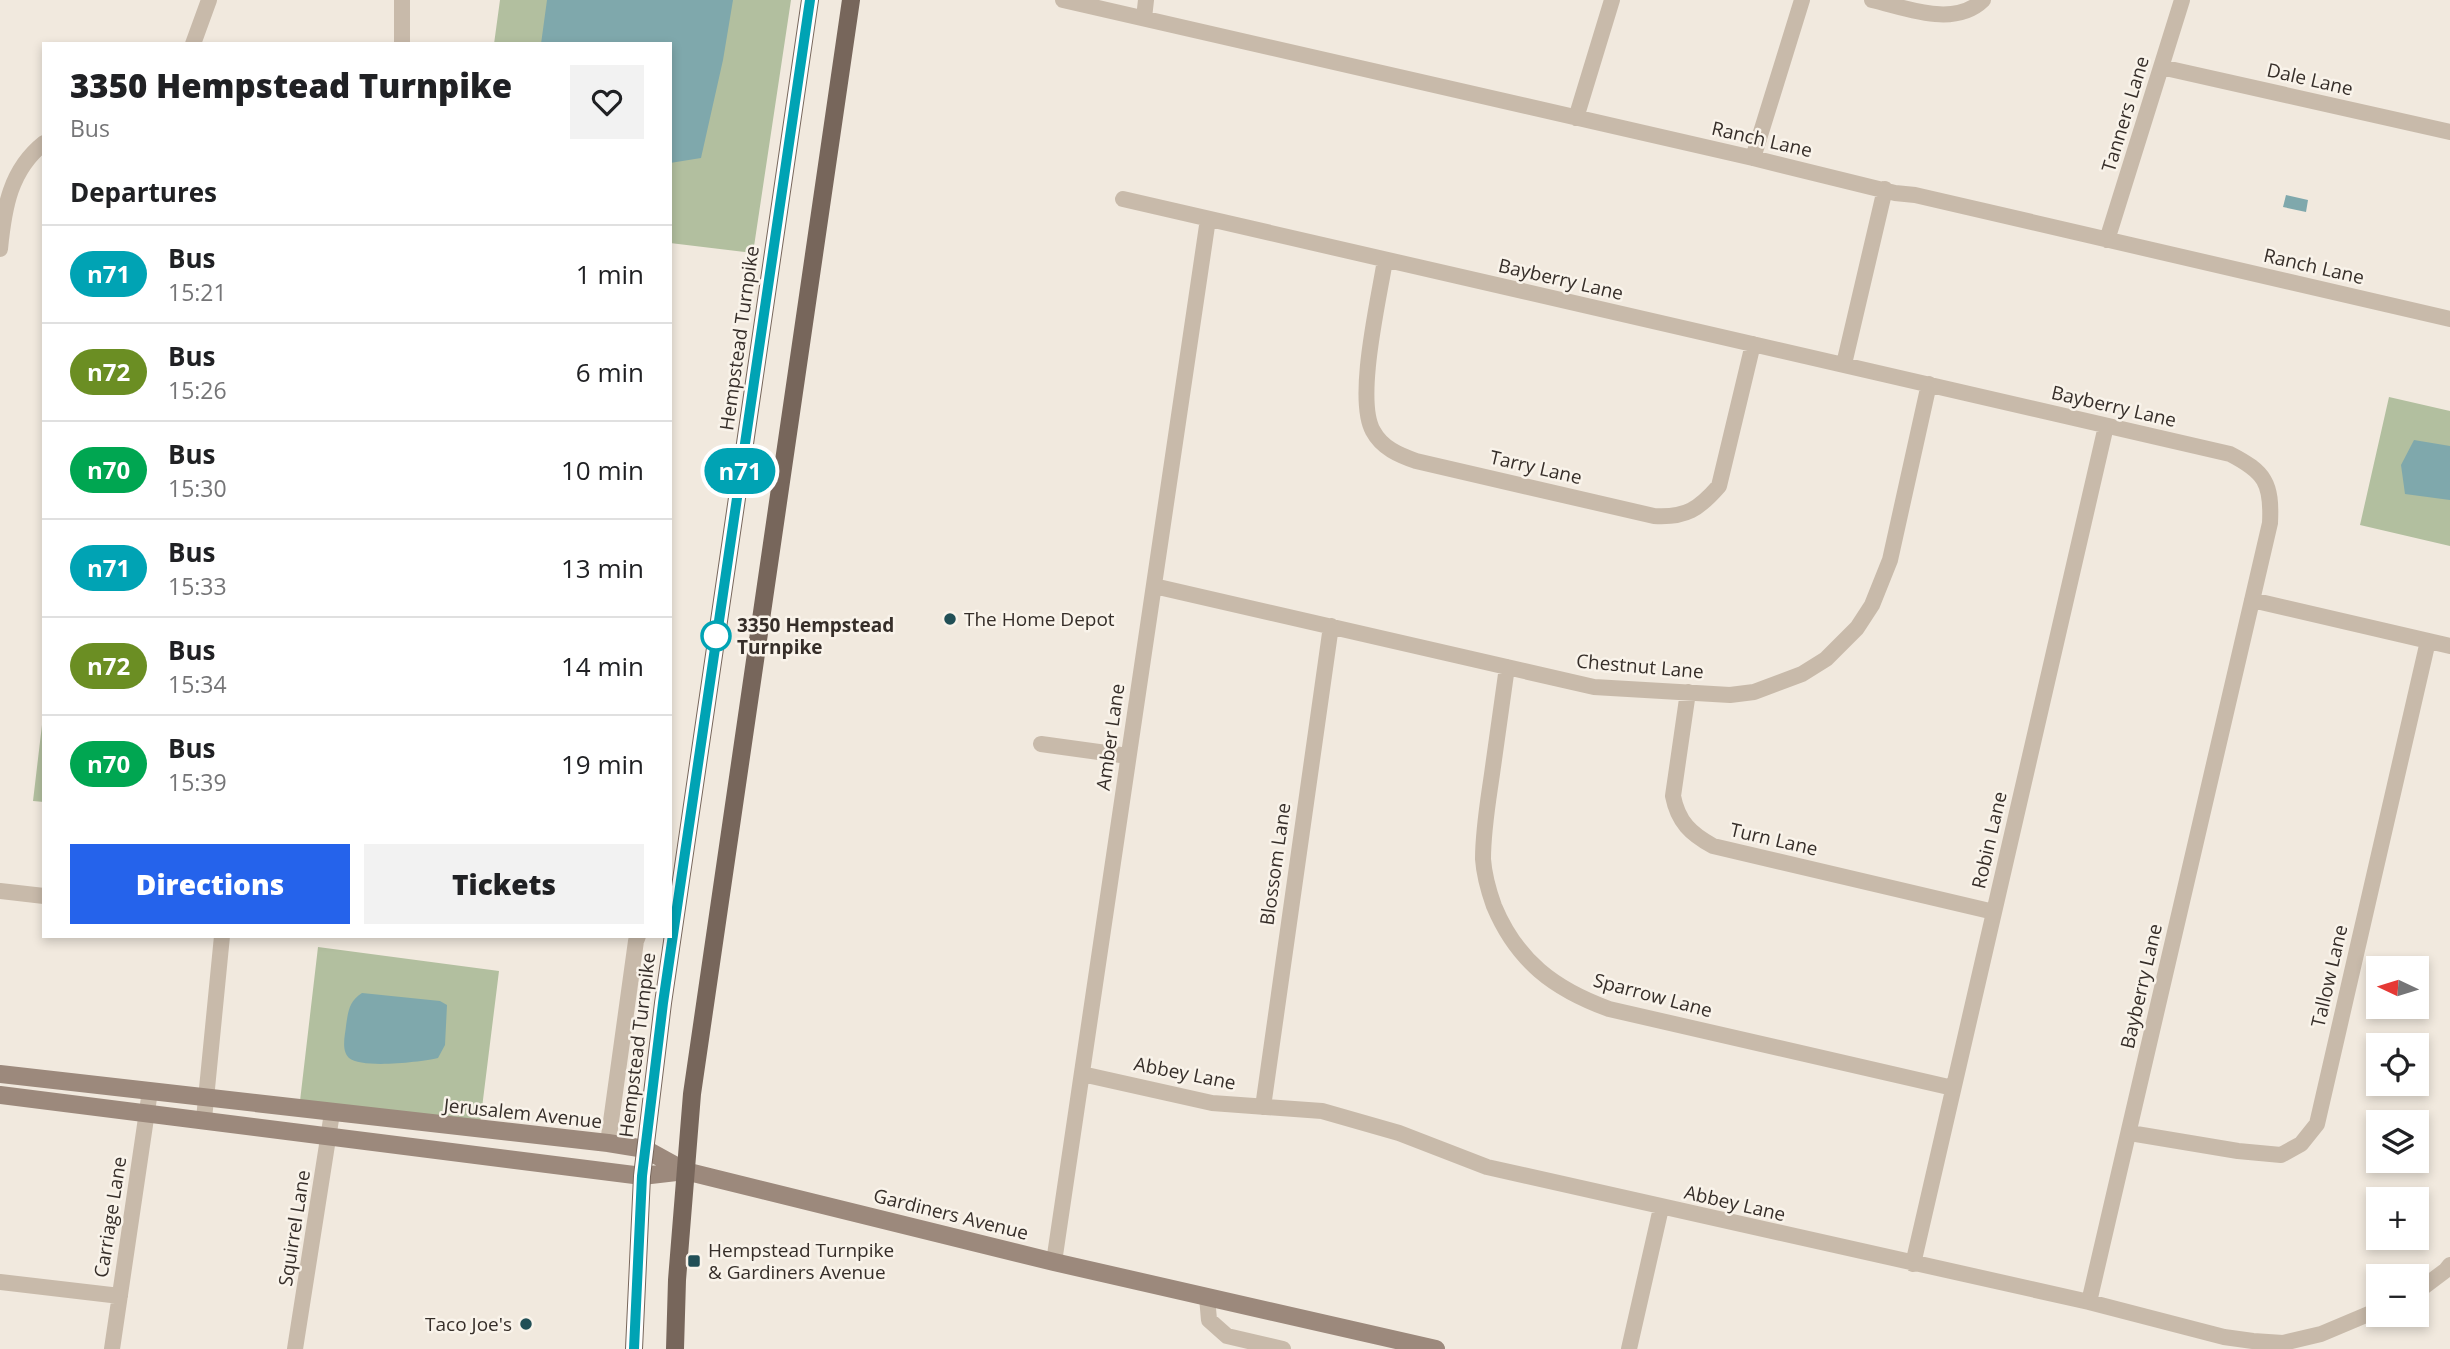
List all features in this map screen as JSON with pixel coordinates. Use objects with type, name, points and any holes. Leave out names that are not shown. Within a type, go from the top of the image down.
[{"type":"main road","name":"Hempstead Turnpike","points":[[673,909],[810,0]]},
{"type":"main road","points":[[675,1349],[677,1280],[692,1094],[851,0]]},
{"type":"main road","name":"Hempstead Turnpike","points":[[634,1349],[642,1176],[670,938]]},
{"type":"main road","name":"Jerusalem Avenue","points":[[0,1074],[608,1143],[645,1149],[685,1171]]},
{"type":"main road","points":[[0,1095],[642,1176],[685,1171]]},
{"type":"main road","name":"Gardiners Avenue","points":[[685,1171],[1054,1262],[1436,1349]]},
{"type":"street","points":[[194,42],[209,0]]},
{"type":"street","points":[[402,0],[402,42]]},
{"type":"street","name":"Ranch Lane","points":[[1063,0],[2450,318]]},
{"type":"street","points":[[1143,18],[1146,0]]},
{"type":"street","points":[[1576,118],[1612,0]]},
{"type":"street","points":[[1753,158],[1802,0]]},
{"type":"street","points":[[1872,0],[1950,15],[1965,13],[1983,0]]},
{"type":"street","name":"Tanners Lane","points":[[2107,240],[2182,0]]},
{"type":"street","name":"Dale Lane","points":[[2161,66],[2450,132]]},
{"type":"street","points":[[0,249],[7,198],[12,183],[22,165],[42,144]]},
{"type":"street","points":[[1844,364],[1885,189]]},
{"type":"street","name":"Bayberry Lane","points":[[1123,199],[2230,454],[2252,466],[2265,480],[2272,497],[2270,523],[2089,1302]]},
{"type":"street","name":"Amber Lane","points":[[1054,1262],[1208,219]]},
{"type":"street","name":"Tarry Lane","points":[[1385,260],[1367,377],[1365,408],[1372,430],[1386,446],[1394,453],[1430,464],[1654,516],[1682,515],[1704,503],[1719,486],[1753,344]]},
{"type":"street","name":"Chestnut Lane","points":[[1154,586],[1594,687],[1730,695],[1754,692],[1781,684],[1826,659],[1857,628],[1872,605],[1890,559],[1929,384]]},
{"type":"street","name":"Robin Lane","points":[[1913,1264],[2106,426]]},
{"type":"street","points":[[2252,600],[2450,646]]},
{"type":"street","name":"Blossom Lane","points":[[1262,1107],[1331,626]]},
{"type":"street","name":"Tallow Lane","points":[[2130,1133],[2238,1151],[2281,1155],[2301,1144],[2317,1124],[2428,642]]},
{"type":"street","name":"Sparrow Lane","points":[[1507,667],[1486,817],[1483,861],[1490,896],[1502,923],[1516,948],[1534,968],[1564,990],[1609,1009],[1954,1088]]},
{"type":"street","name":"Turn Lane","points":[[1688,692],[1673,796],[1676,811],[1685,826],[1699,838],[1713,846],[1994,912]]},
{"type":"street","points":[[1041,744],[1128,757]]},
{"type":"street","points":[[0,891],[42,896]]},
{"type":"street","points":[[204,1119],[222,938]]},
{"type":"street","points":[[608,1143],[638,938]]},
{"type":"street","name":"Abbey Lane","points":[[1082,1074],[1212,1103],[1322,1111],[1399,1132],[1487,1167],[2089,1302],[2223,1343],[2283,1343],[2322,1334],[2366,1315]]},
{"type":"street","name":"Carriage Lane","points":[[111,1349],[150,1091]]},
{"type":"street","name":"Squirrel Lane","points":[[295,1349],[332,1113]]},
{"type":"street","points":[[1629,1349],[1661,1208]]},
{"type":"street","points":[[2429,1283],[2450,1265]]},
{"type":"street","points":[[0,1282],[120,1296]]},
{"type":"street","points":[[1207,1297],[1209,1320],[1227,1336],[1283,1349]]},
{"type":"green space","points":[[500,0],[791,0],[753,253],[672,243],[672,42],[494,42]]},
{"type":"green space","points":[[2389,397],[2450,411],[2450,546],[2360,525]]},
{"type":"green space","points":[[42,725],[42,802],[33,801]]},
{"type":"green space","points":[[318,947],[499,971],[480,1124],[300,1101]]},
{"type":"water","points":[[547,0],[733,0],[723,60],[701,158],[672,163],[672,42],[541,42]]},
{"type":"water","points":[[2286,195],[2308,200],[2306,212],[2283,207]]},
{"type":"water","points":[[2414,440],[2450,446],[2450,500],[2405,494],[2401,465]]},
{"type":"water","points":[[362,993],[440,1001],[447,1005],[445,1045],[438,1058],[378,1064],[349,1058],[344,1047],[348,1016],[352,1003]]},
{"type":"bus line","name":"n71","points":[[634,1349],[642,1176],[663,1003],[810,0]]},
{"type":"place","name":"The Home Depot","points":[[950,619]]},
{"type":"place","name":"3350 Hempstead Turnpike","points":[[716,636]]},
{"type":"place","name":"Hempstead Turnpike & Gardiners Avenue","points":[[694,1261]]},
{"type":"place","name":"Taco Joe's","points":[[526,1324]]}]
